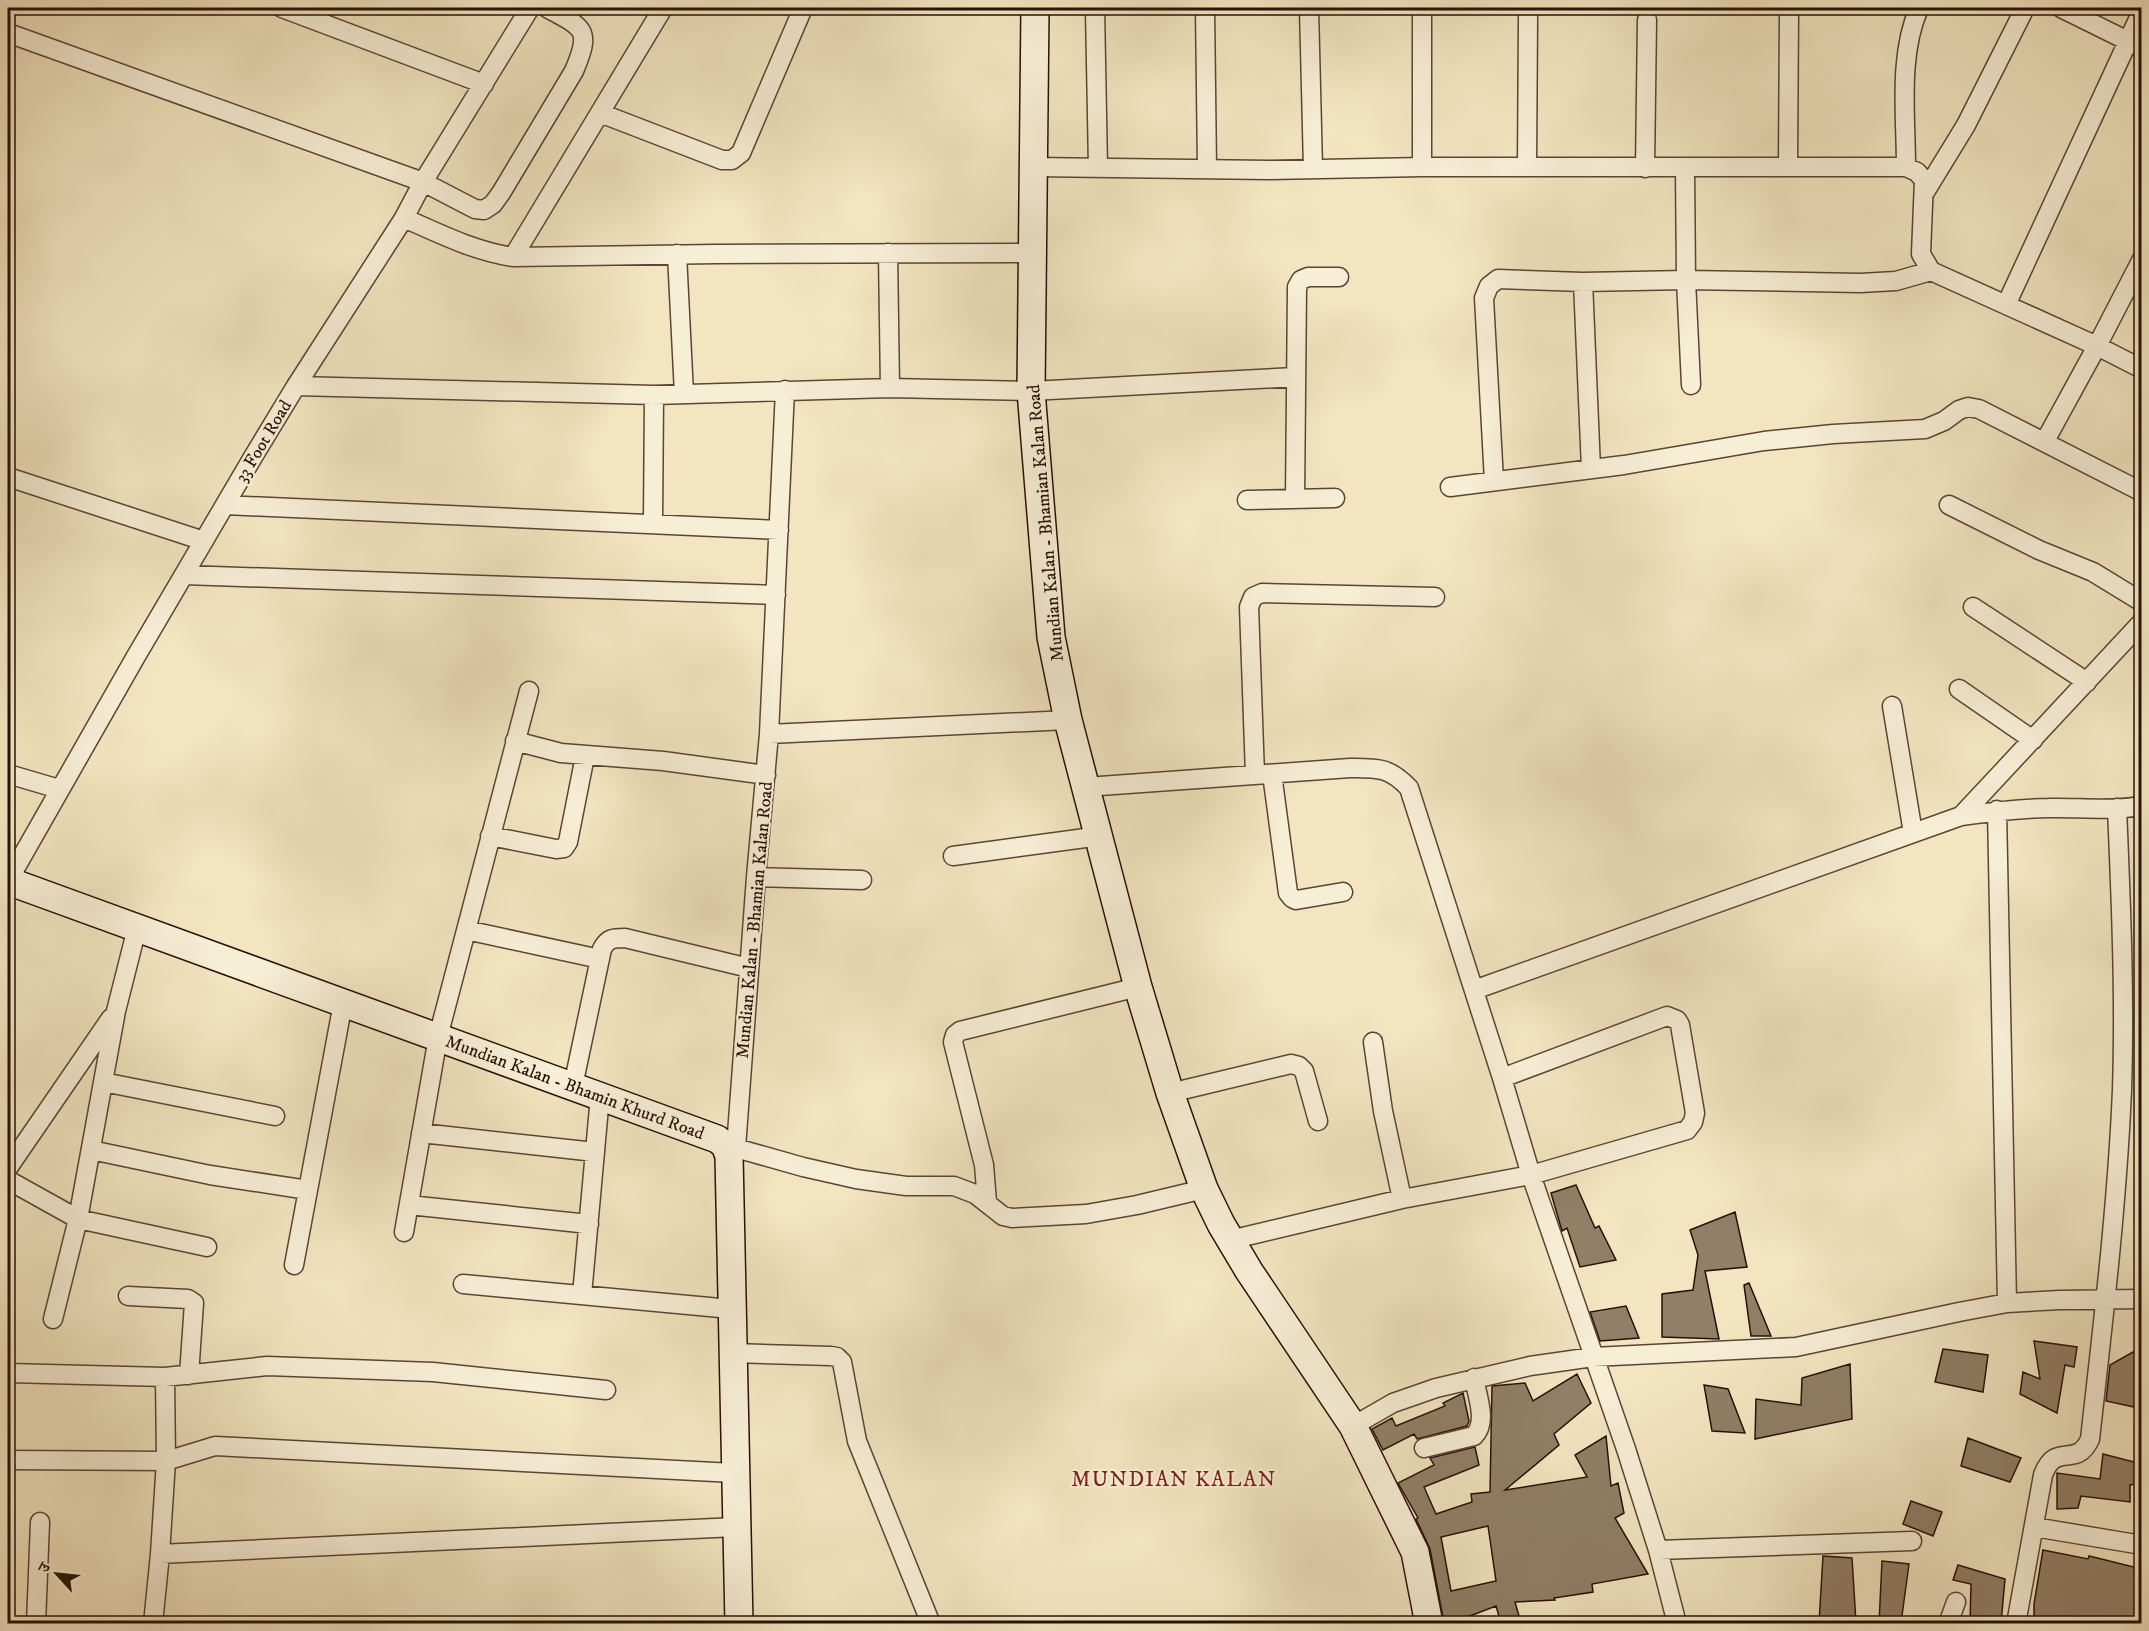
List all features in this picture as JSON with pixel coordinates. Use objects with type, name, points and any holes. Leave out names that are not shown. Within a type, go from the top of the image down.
[{"type":"street","points":[[282,8],[484,84]]},
{"type":"street","name":"33 Foot Road","points":[[8,881],[59,789],[296,386],[404,218],[423,182],[530,8]]},
{"type":"street","points":[[8,33],[423,182],[475,209],[484,210],[493,204],[574,70],[583,49],[585,36],[577,24],[547,8]]},
{"type":"street","points":[[513,257],[663,8]]},
{"type":"street","points":[[600,113],[722,160],[732,160],[741,153],[803,8]]},
{"type":"street","name":"Mundian Kalan - Bhamian Kalan Road","points":[[1035,8],[1031,391],[1052,637],[1068,720],[1138,987],[1170,1094],[1204,1189],[1249,1271],[1353,1426],[1415,1552],[1429,1623]]},
{"type":"street","points":[[1205,8],[1207,169]]},
{"type":"street","points":[[1309,8],[1313,170]]},
{"type":"street","points":[[1906,167],[1906,71],[1911,26],[1919,8]]},
{"type":"street","points":[[1925,192],[1966,125],[2025,8]]},
{"type":"street","points":[[2061,8],[2134,44]]},
{"type":"street","points":[[1095,9],[1098,168]]},
{"type":"street","points":[[1422,10],[1422,167]]},
{"type":"street","points":[[1788,166],[1789,10]]},
{"type":"street","points":[[2006,304],[2134,44],[2142,11]]},
{"type":"street","points":[[1527,167],[1528,18]]},
{"type":"street","points":[[1645,168],[1647,20]]},
{"type":"street","points":[[1033,166],[1313,170],[1422,167],[1906,167],[1917,172],[1924,180],[1921,254],[1931,271],[2097,346],[2142,369]]},
{"type":"street","points":[[1685,168],[1686,280],[1691,385]]},
{"type":"street","points":[[404,218],[466,246],[492,254],[513,257],[1032,253]]},
{"type":"street","points":[[888,253],[890,388]]},
{"type":"street","points":[[677,254],[684,394]]},
{"type":"street","points":[[2045,441],[2142,259]]},
{"type":"street","points":[[1494,481],[1484,298],[1489,286],[1498,279],[1583,282],[1686,280],[1860,284],[1896,281],[1931,271]]},
{"type":"street","points":[[1295,499],[1298,287],[1301,280],[1308,277],[1339,277]]},
{"type":"street","points":[[1583,282],[1591,469]]},
{"type":"street","points":[[296,386],[654,395],[890,388],[1031,391],[1296,377]]},
{"type":"street","name":"Mundian Kalan - Bhamian Kalan Road","points":[[730,1147],[770,734],[785,390]]},
{"type":"street","points":[[653,524],[654,395]]},
{"type":"street","points":[[1450,487],[1591,469],[1764,441],[1925,429],[1968,407],[1979,409],[2045,441],[2142,492]]},
{"type":"street","points":[[8,477],[204,542]]},
{"type":"street","points":[[1247,500],[1335,498]]},
{"type":"street","points":[[225,505],[779,530]]},
{"type":"street","points":[[1949,506],[2039,550],[2093,572],[2142,602]]},
{"type":"street","points":[[184,575],[776,595]]},
{"type":"street","points":[[1343,892],[1296,900],[1288,893],[1263,774],[1249,607],[1253,597],[1262,593],[1435,597]]},
{"type":"street","points":[[1973,607],[2087,682]]},
{"type":"street","points":[[1961,816],[2142,622]]},
{"type":"street","points":[[1959,689],[2033,740]]},
{"type":"street","points":[[404,1232],[438,1037],[529,691]]},
{"type":"street","points":[[1892,706],[1913,833]]},
{"type":"street","points":[[770,734],[1068,720]]},
{"type":"street","points":[[516,741],[561,753],[663,762],[766,775]]},
{"type":"street","points":[[490,836],[556,849],[564,848],[568,842],[585,756]]},
{"type":"street","points":[[1086,788],[1350,768],[1375,768],[1396,774],[1409,788],[1531,1175],[1658,1550],[1677,1623]]},
{"type":"street","points":[[8,774],[59,789]]},
{"type":"street","points":[[1474,990],[1961,816],[1997,810],[2117,808],[2142,805]]},
{"type":"street","points":[[2016,1623],[2043,1474],[2047,1463],[2054,1456],[2077,1455],[2085,1450],[2090,1439],[2114,1220],[2122,1089],[2122,946],[2117,808]]},
{"type":"street","points":[[1997,810],[2007,1304]]},
{"type":"street","points":[[953,856],[1100,836]]},
{"type":"street","points":[[756,876],[862,880]]},
{"type":"street","name":"Mundian Kalan - Bhamin Khurd Road","points":[[8,881],[717,1139],[730,1147],[734,1473],[739,1623]]},
{"type":"street","points":[[53,1319],[78,1219],[116,1011],[137,928]]},
{"type":"street","points":[[466,930],[600,959]]},
{"type":"street","points":[[573,1086],[600,959],[606,941],[612,938],[625,938],[749,968]]},
{"type":"street","points":[[987,1202],[984,1166],[953,1042],[956,1035],[960,1031],[1138,987]]},
{"type":"street","points":[[294,1265],[343,1003]]},
{"type":"street","points":[[8,1168],[116,1011]]},
{"type":"street","points":[[1230,1240],[1402,1199],[1531,1175],[1687,1130],[1694,1122],[1695,1113],[1680,1025],[1677,1020],[1667,1016],[1502,1078]]},
{"type":"street","points":[[1373,1042],[1383,1112],[1402,1199]]},
{"type":"street","points":[[1170,1094],[1291,1064],[1299,1066],[1304,1071],[1318,1121]]},
{"type":"street","points":[[103,1082],[275,1116]]},
{"type":"street","points":[[582,1295],[600,1096]]},
{"type":"street","points":[[421,1133],[595,1152]]},
{"type":"street","points":[[730,1147],[856,1179],[906,1186],[954,1186],[975,1194],[1003,1216],[1012,1218],[1086,1214],[1204,1189]]},
{"type":"street","points":[[91,1150],[188,1171],[308,1190]]},
{"type":"street","points":[[8,1180],[78,1219],[207,1247]]},
{"type":"street","points":[[409,1205],[589,1224]]},
{"type":"street","points":[[463,1284],[731,1309]]},
{"type":"street","points":[[128,1296],[188,1299],[194,1303],[189,1374]]},
{"type":"street","points":[[1353,1426],[1393,1403],[1436,1388],[1530,1366],[1593,1357],[1796,1347],[2007,1304],[2106,1298],[2142,1299]]},
{"type":"street","points":[[732,1353],[831,1356],[840,1359],[857,1441],[931,1623]]},
{"type":"street","points":[[8,1373],[165,1377],[267,1366],[434,1372],[606,1390]]},
{"type":"street","points":[[153,1623],[166,1461],[165,1377]]},
{"type":"street","points":[[1424,1448],[1474,1436],[1480,1430],[1482,1420],[1474,1378]]},
{"type":"street","points":[[8,1460],[166,1461],[214,1446],[734,1473]]},
{"type":"street","points":[[36,1623],[40,1522]]},
{"type":"street","points":[[160,1554],[736,1527]]},
{"type":"street","points":[[2034,1527],[2142,1545]]},
{"type":"street","points":[[1658,1550],[1912,1541]]},
{"type":"street","points":[[1948,1623],[1956,1602]]},
{"type":"building","points":[[1576,1185],[1595,1228],[1599,1226],[1616,1260],[1580,1267],[1567,1228],[1562,1231],[1551,1193]]},
{"type":"building","points":[[1735,1212],[1747,1267],[1705,1271],[1719,1339],[1662,1337],[1662,1294],[1693,1290],[1698,1255],[1690,1230]]},
{"type":"building","points":[[1749,1283],[1771,1336],[1751,1336],[1744,1285]]},
{"type":"building","points":[[1626,1306],[1639,1338],[1600,1341],[1590,1312]]},
{"type":"building","points":[[2034,1341],[2077,1347],[2074,1367],[2065,1365],[2057,1413],[2020,1394],[2023,1372],[2040,1379]]},
{"type":"building","points":[[2142,1347],[2134,1407],[2106,1401],[2110,1365]]},
{"type":"building","points":[[1943,1349],[1988,1355],[1983,1392],[1935,1382]]},
{"type":"building","points":[[1850,1364],[1852,1419],[1755,1439],[1756,1399],[1801,1405],[1802,1378]]},
{"type":"building","points":[[1577,1374],[1591,1403],[1554,1434],[1559,1445],[1505,1490],[1587,1477],[1575,1455],[1606,1436],[1611,1486],[1618,1483],[1624,1513],[1615,1518],[1648,1574],[1592,1584],[1593,1592],[1554,1598],[1555,1600],[1515,1602],[1521,1623],[1501,1623],[1496,1606],[1462,1619],[1464,1623],[1444,1623],[1430,1549],[1416,1519],[1418,1518],[1398,1483],[1434,1465],[1430,1458],[1475,1447],[1479,1465],[1424,1487],[1436,1514],[1472,1502],[1471,1494],[1490,1492],[1492,1386],[1525,1383],[1533,1401]],"holes":[[[1488,1526],[1496,1581],[1451,1591],[1441,1537]]]},
{"type":"building","points":[[1704,1385],[1728,1389],[1745,1433],[1712,1431]]},
{"type":"building","points":[[1463,1393],[1469,1421],[1467,1426],[1417,1439],[1414,1434],[1383,1450],[1372,1429],[1392,1418],[1396,1426],[1445,1406],[1443,1403]]},
{"type":"building","points":[[1968,1438],[2021,1458],[2010,1482],[1961,1466]]},
{"type":"building","points":[[2103,1454],[2142,1464],[2142,1483],[2130,1485],[2130,1502],[2081,1496],[2078,1508],[2057,1509],[2057,1473],[2100,1479]]},
{"type":"building","points":[[1911,1501],[1942,1512],[1933,1536],[1903,1524]]},
{"type":"building","points":[[2043,1550],[2088,1559],[2089,1556],[2142,1569],[2142,1623],[2108,1618],[2108,1623],[2034,1623],[2034,1604]]},
{"type":"building","points":[[1823,1556],[1852,1558],[1856,1623],[1819,1623]]},
{"type":"building","points":[[1882,1561],[1909,1564],[1901,1623],[1879,1623]]},
{"type":"building","points":[[1958,1565],[2005,1579],[2001,1623],[1970,1623],[1971,1584],[1953,1580]]},
{"type":"district","name":"MUNDIAN KALAN","points":[[1174,1479]]}]
